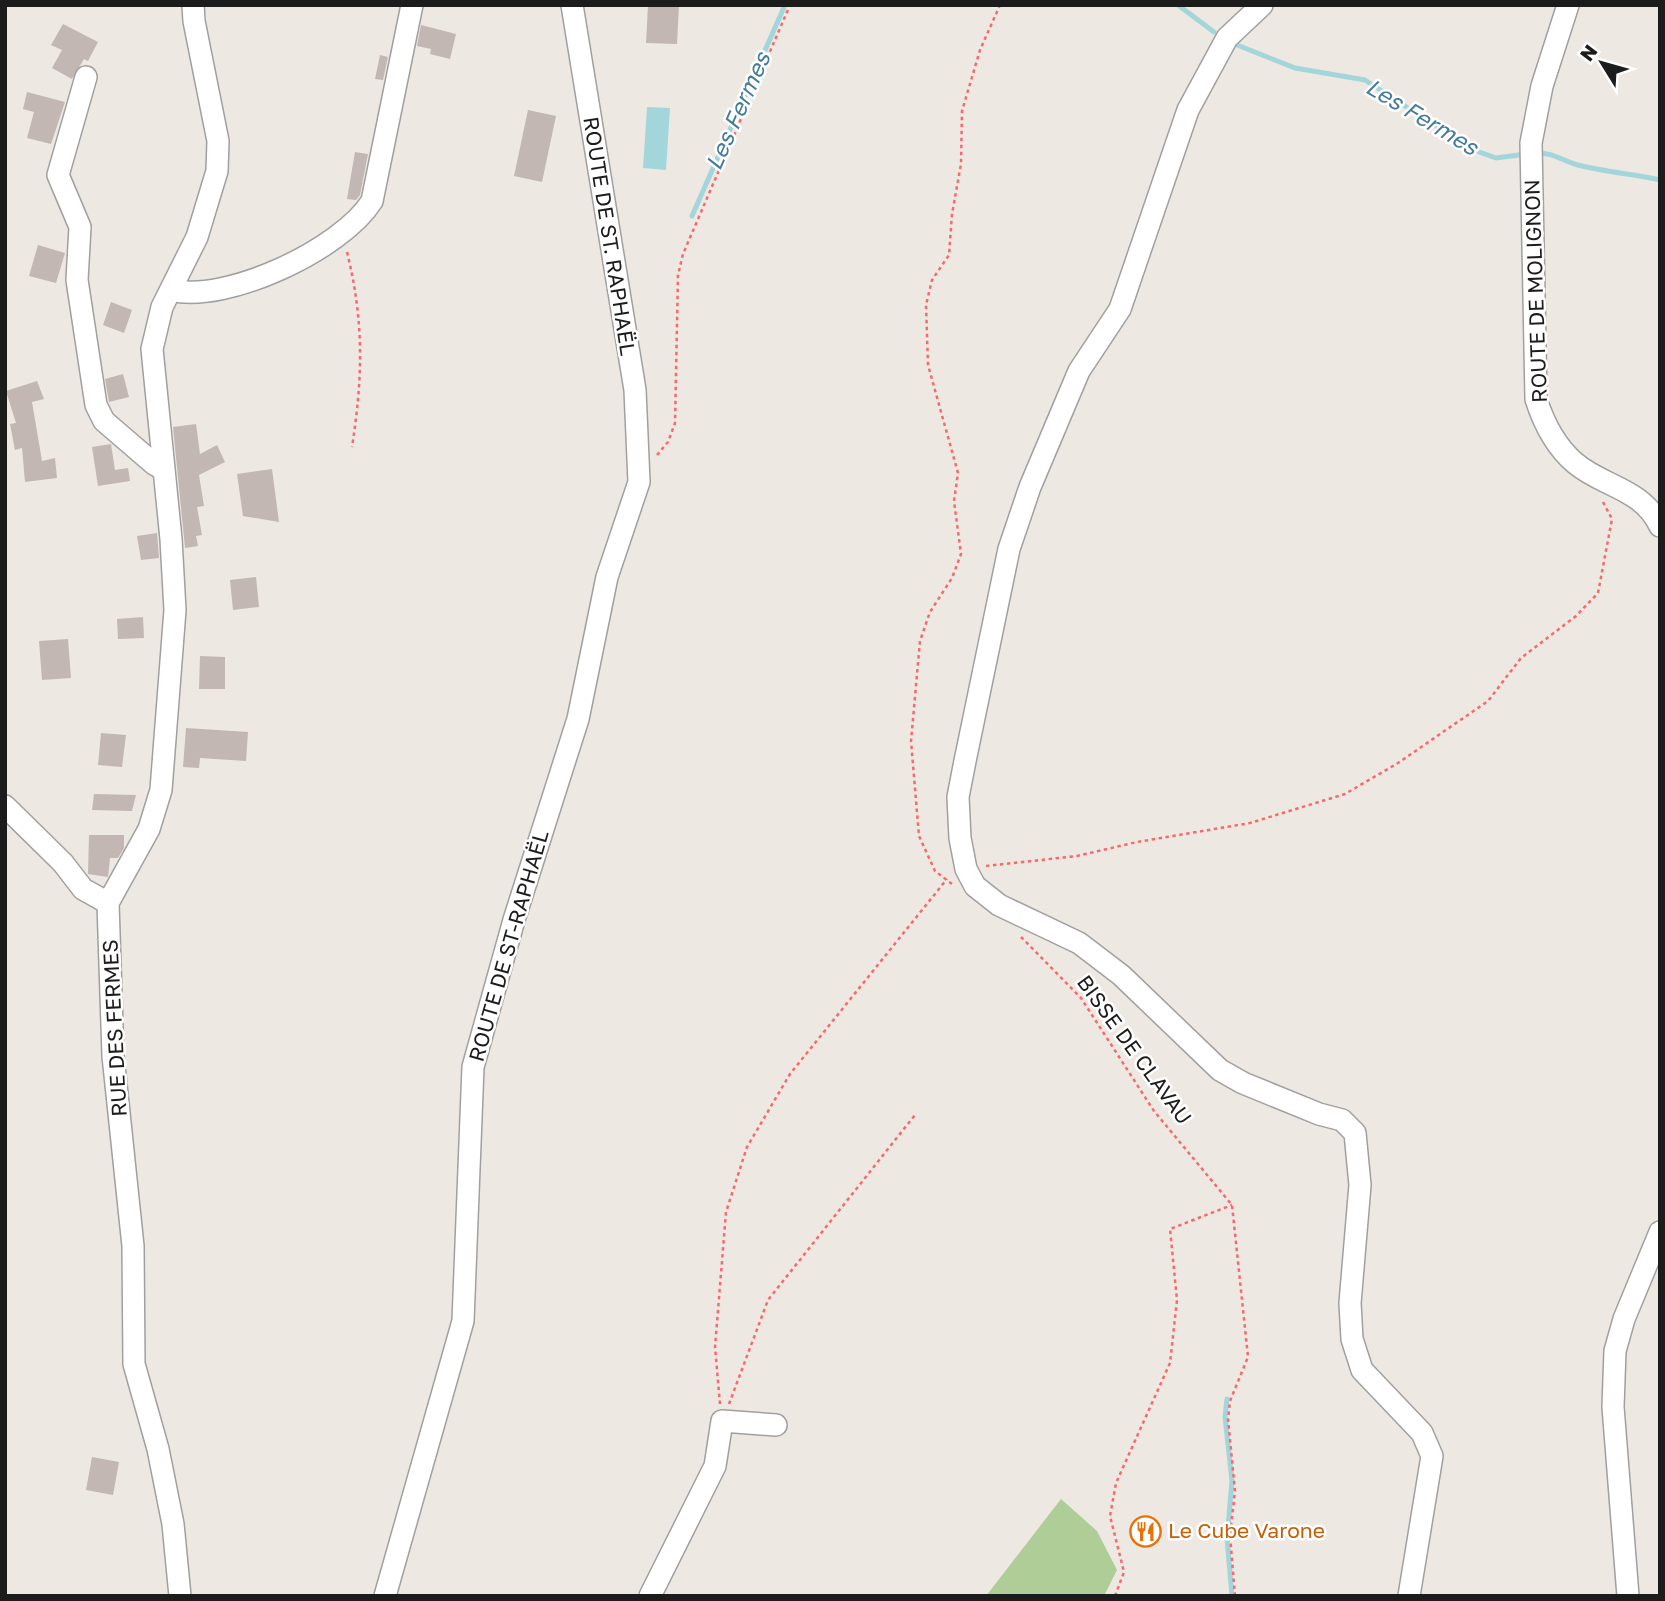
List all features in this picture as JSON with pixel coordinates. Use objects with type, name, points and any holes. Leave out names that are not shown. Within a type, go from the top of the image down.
[{"type":"street","points":[[5,806],[63,863],[83,889],[108,903],[149,829],[161,790],[175,610],[152,349],[156,325],[197,237],[217,171],[218,141],[196,34],[193,5]]},
{"type":"street","points":[[171,290],[188,294],[233,287],[282,267],[343,235],[372,201],[412,5]]},
{"type":"street","name":"ROUTE DE ST. RAPHAËL","points":[[572,5],[635,390],[641,468]]},
{"type":"street","points":[[1262,5],[1227,38],[1188,110],[1120,309],[1079,371],[1013,536],[958,797],[960,878],[999,905],[1079,943],[1122,975],[1220,1070],[1306,1109],[1342,1120],[1355,1133],[1360,1185],[1350,1303],[1352,1339],[1362,1370],[1422,1433],[1432,1456],[1409,1596]]},
{"type":"street","name":"ROUTE DE MOLIGNON","points":[[1568,5],[1542,86],[1531,153],[1536,399],[1544,423],[1576,464],[1644,502],[1660,526]]},
{"type":"street","points":[[86,77],[58,176],[80,227],[77,279],[96,405],[104,421],[163,469]]},
{"type":"street","name":"ROUTE DE ST-RAPHAËL","points":[[385,1596],[463,1321],[473,1067],[514,920],[578,719],[607,577],[635,498],[641,468]]},
{"type":"street","name":"RUE DES FERMES","points":[[108,903],[113,1056],[133,1246],[134,1364],[158,1449],[173,1524],[180,1596]]},
{"type":"street","points":[[1628,1596],[1613,1377],[1618,1335],[1660,1231]]},
{"type":"street","points":[[650,1596],[715,1466],[722,1421],[776,1425]]},
{"type":"path","points":[[641,468],[662,451],[675,423],[677,296],[683,254],[790,5]]},
{"type":"path","points":[[960,878],[946,880],[934,871],[919,836],[911,741],[920,641],[930,612],[951,578],[961,554],[954,501],[958,473],[928,365],[926,305],[932,280],[949,255],[951,214],[961,164],[962,111],[980,50],[1000,5]]},
{"type":"path","points":[[343,235],[361,325],[361,388],[352,447]]},
{"type":"path","points":[[722,1421],[715,1347],[726,1212],[747,1147],[790,1074],[946,880],[1137,842],[1250,823],[1345,794],[1388,769],[1488,701],[1521,658],[1576,616],[1598,593],[1612,519],[1602,499]]},
{"type":"path","name":"BISSE DE CLAVAU","points":[[1015,933],[1081,998],[1154,1111],[1232,1205]]},
{"type":"path","points":[[722,1421],[768,1300],[915,1115]]},
{"type":"path","points":[[1115,1596],[1124,1572],[1110,1516],[1116,1483],[1170,1363],[1177,1300],[1170,1229],[1232,1205],[1248,1357],[1230,1401],[1228,1419],[1235,1491],[1230,1535],[1235,1596]]},
{"type":"green space","points":[[1061,1499],[1097,1531],[1117,1570],[1104,1596],[986,1596]]},
{"type":"water","points":[[647,107],[670,108],[666,170],[643,168]]},
{"type":"building","points":[[648,5],[679,5],[677,44],[646,43]]},
{"type":"building","points":[[63,24],[98,42],[88,61],[84,59],[72,79],[52,68],[62,50],[51,45]]},
{"type":"building","points":[[421,25],[456,34],[450,59],[430,54],[431,49],[417,46]]},
{"type":"building","points":[[380,55],[388,57],[383,80],[375,79]]},
{"type":"building","points":[[27,92],[65,102],[51,144],[27,138],[34,112],[23,109]]},
{"type":"building","points":[[528,110],[556,116],[542,182],[514,176]]},
{"type":"building","points":[[355,152],[368,154],[360,195],[356,200],[347,199]]},
{"type":"building","points":[[38,245],[65,253],[56,283],[29,276]]},
{"type":"building","points":[[111,302],[132,310],[124,333],[103,325]]},
{"type":"building","points":[[123,374],[129,397],[109,402],[105,379]]},
{"type":"building","points":[[37,381],[44,399],[32,402],[42,461],[55,458],[57,478],[25,482],[22,448],[15,450],[10,424],[16,423],[6,391]]},
{"type":"building","points":[[196,424],[200,454],[217,445],[225,462],[199,475],[204,506],[197,507],[202,535],[196,536],[198,546],[185,548],[173,427]]},
{"type":"building","points":[[111,444],[115,470],[128,468],[130,481],[98,486],[92,447]]},
{"type":"building","points":[[272,469],[279,522],[243,516],[237,474]]},
{"type":"building","points":[[157,533],[159,558],[141,560],[137,536]]},
{"type":"building","points":[[256,577],[259,607],[233,610],[230,580]]},
{"type":"building","points":[[143,617],[144,638],[118,639],[117,619]]},
{"type":"building","points":[[68,639],[71,678],[42,680],[39,641]]},
{"type":"building","points":[[200,656],[225,657],[225,689],[199,689]]},
{"type":"building","points":[[186,728],[248,732],[246,761],[200,758],[199,768],[183,767]]},
{"type":"building","points":[[101,733],[126,735],[122,767],[98,765]]},
{"type":"building","points":[[94,794],[136,795],[132,811],[92,810]]},
{"type":"building","points":[[89,835],[124,835],[124,848],[118,858],[110,858],[108,877],[88,874]]},
{"type":"building","points":[[92,1457],[119,1462],[113,1495],[86,1490]]},
{"type":"waterway","name":"Les Fermes","points":[[692,216],[785,5]]},
{"type":"waterway","name":"Les Fermes","points":[[1178,5],[1214,32]]},
{"type":"waterway","name":"Les Fermes","points":[[1232,43],[1295,68],[1365,80],[1471,149],[1496,158],[1526,154]]},
{"type":"waterway","name":"Les Fermes","points":[[1536,153],[1552,155],[1588,167],[1660,180]]},
{"type":"waterway","points":[[1227,1399],[1225,1417],[1232,1481],[1227,1538],[1232,1596]]},
{"type":"place","name":"Le Cube Varone","points":[[1145,1531]]}]
